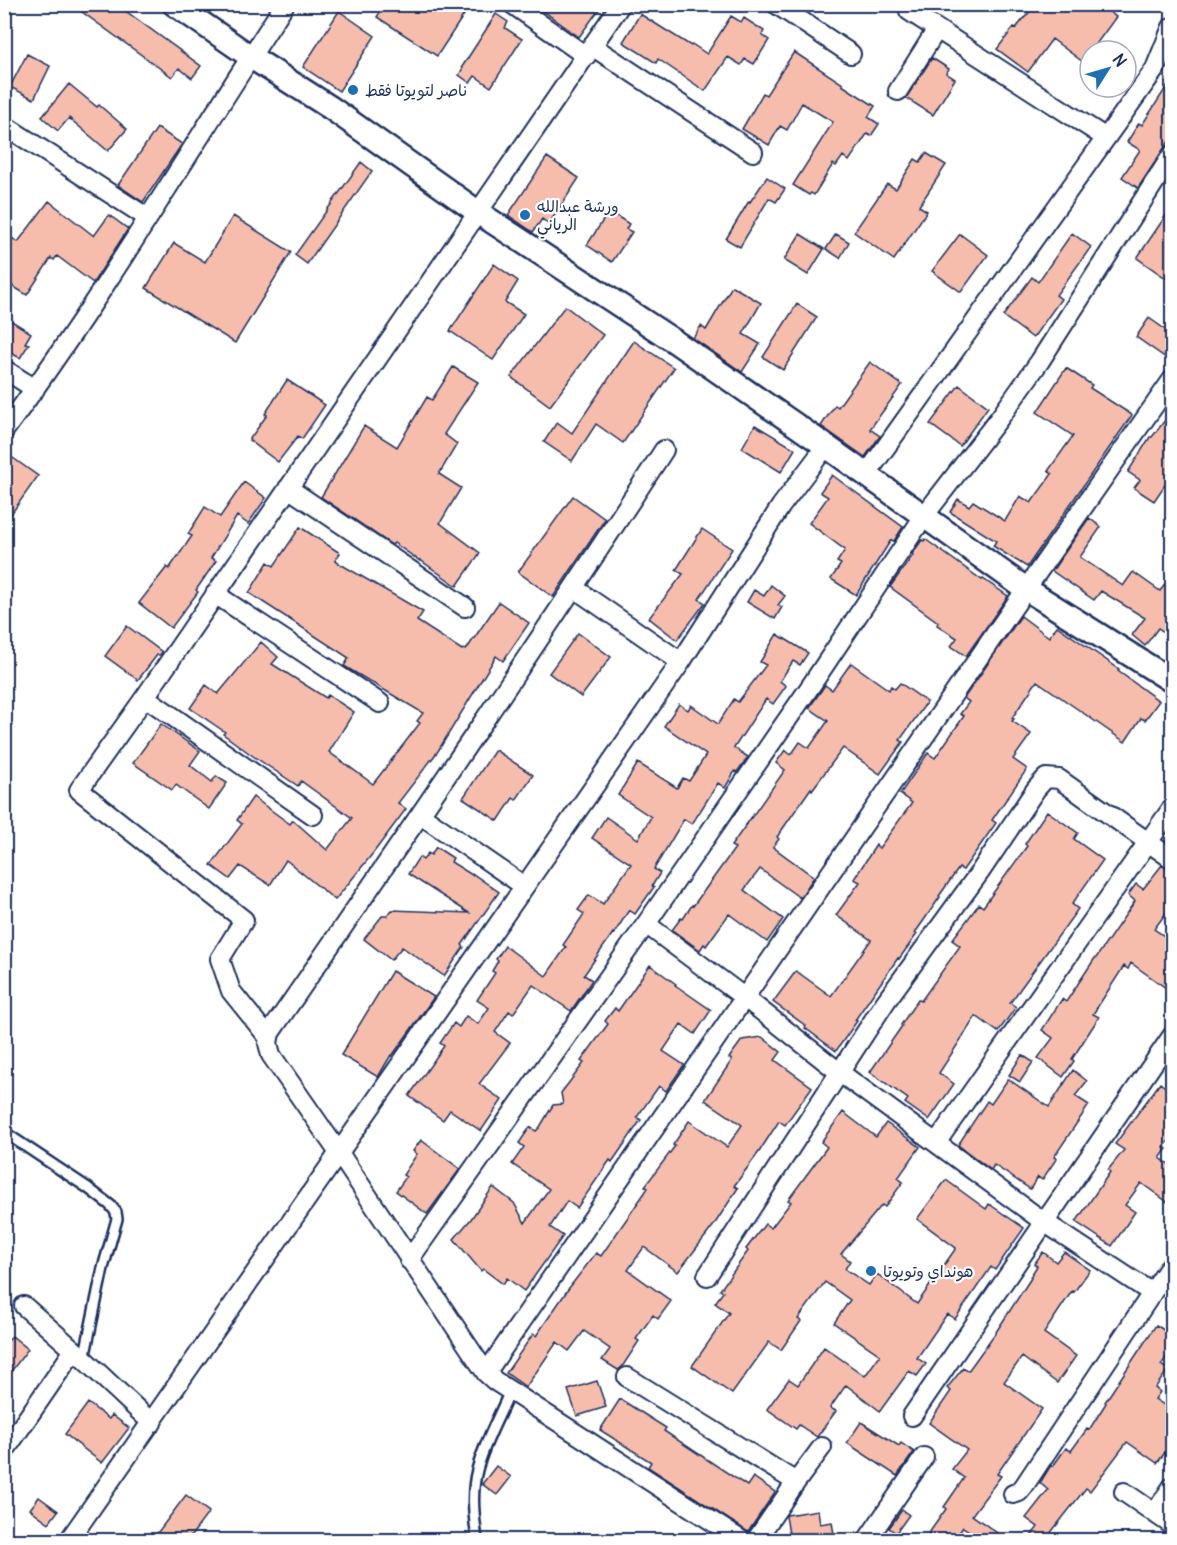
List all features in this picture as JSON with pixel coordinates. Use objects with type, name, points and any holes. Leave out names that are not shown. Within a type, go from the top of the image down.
[{"type":"street","points":[[174,4],[331,108],[478,213],[674,341],[1026,589],[1173,681]]},
{"type":"street","points":[[4,431],[35,389],[148,218],[285,4]]},
{"type":"street","points":[[512,4],[753,152]]},
{"type":"street","points":[[621,4],[79,790],[244,920],[220,959],[231,991],[268,1037],[271,1055],[486,1373],[510,1391],[741,1540]]},
{"type":"street","points":[[776,4],[851,54]]},
{"type":"street","points":[[909,11],[1106,138]]},
{"type":"street","points":[[866,475],[1155,69],[1173,27]]},
{"type":"street","points":[[898,91],[937,29]]},
{"type":"street","points":[[4,125],[148,218]]},
{"type":"street","points":[[409,1260],[646,924],[812,684],[924,516],[1040,361],[1173,155]]},
{"type":"street","points":[[4,369],[35,389]]},
{"type":"street","points":[[486,1373],[1026,589],[1173,380]]},
{"type":"street","points":[[69,1540],[681,662],[781,506],[826,446]]},
{"type":"street","points":[[268,1037],[421,815],[664,450]]},
{"type":"street","points":[[288,488],[465,607]]},
{"type":"street","points":[[574,588],[681,662]]},
{"type":"street","points":[[215,594],[380,703]]},
{"type":"street","points":[[145,697],[313,814]]},
{"type":"street","points":[[707,1276],[885,1001],[1046,778],[1059,779],[1173,859]]},
{"type":"street","points":[[936,1143],[1173,808]]},
{"type":"street","points":[[421,815],[524,886]]},
{"type":"street","points":[[646,924],[745,998],[838,1072],[1044,1222],[1152,1293]]},
{"type":"street","points":[[912,1416],[1173,1036]]},
{"type":"street","points":[[1013,1494],[1019,1492],[1173,1263]]},
{"type":"street","points":[[24,1306],[152,1423]]},
{"type":"street","points":[[4,1452],[79,1354]]},
{"type":"street","points":[[627,1377],[796,1482]]},
{"type":"street","points":[[756,1540],[822,1447]]},
{"type":"street","points":[[867,1540],[924,1457]]},
{"type":"street","points":[[1155,1513],[1173,1487]]},
{"type":"street","points":[[1124,1491],[1173,1525]]},
{"type":"lane","points":[[4,1132],[88,1188],[116,1212],[117,1219],[79,1354]]},
{"type":"lane","points":[[477,1540],[473,1497],[477,1470],[510,1391]]},
{"type":"building","points":[[71,4],[116,4],[201,66],[192,78],[179,68],[172,77]]},
{"type":"building","points":[[385,4],[471,4],[437,56],[377,17]]},
{"type":"building","points":[[534,4],[603,4],[579,37]]},
{"type":"building","points":[[1036,4],[1099,4],[1116,17],[1100,39],[1078,39],[1078,58],[1052,39],[1028,72],[997,49],[1014,27],[1016,28]]},
{"type":"building","points":[[339,11],[375,36],[339,91],[303,67]]},
{"type":"building","points":[[496,14],[508,22],[505,28],[522,39],[491,87],[475,76],[470,83],[459,75],[462,67]]},
{"type":"building","points":[[640,14],[707,54],[731,16],[741,22],[744,18],[764,31],[762,35],[769,40],[754,64],[745,59],[741,65],[728,57],[705,91],[658,59],[656,63],[623,42]]},
{"type":"building","points":[[794,52],[875,106],[868,117],[879,124],[871,136],[867,134],[849,161],[843,156],[836,166],[833,164],[814,195],[811,193],[809,195],[793,185],[833,122],[802,103],[787,130],[780,126],[769,145],[742,129],[763,93],[766,95]]},
{"type":"building","points":[[27,54],[50,66],[34,99],[10,87]]},
{"type":"building","points":[[932,58],[949,69],[946,73],[955,79],[933,115],[906,98]]},
{"type":"building","points":[[1173,77],[1173,135],[1138,188],[1122,177],[1140,150],[1127,142],[1139,123],[1142,125]]},
{"type":"building","points":[[69,84],[127,129],[108,151],[69,118],[58,131],[42,117]]},
{"type":"building","points":[[157,128],[182,144],[143,202],[118,185]]},
{"type":"building","points":[[926,153],[946,165],[919,206],[927,211],[894,260],[854,232],[887,184],[896,189],[915,159],[920,162]]},
{"type":"building","points":[[547,157],[579,178],[549,224],[542,219],[533,232],[508,215]]},
{"type":"building","points":[[361,162],[372,171],[307,264],[295,255]]},
{"type":"building","points":[[767,177],[785,189],[776,202],[769,198],[740,247],[726,239]]},
{"type":"building","points":[[49,201],[94,236],[109,215],[128,229],[93,283],[57,256],[54,260],[51,258],[27,295],[4,281],[4,233],[18,242]]},
{"type":"building","points":[[1173,205],[1173,271],[1167,279],[1137,258]]},
{"type":"building","points":[[609,211],[629,224],[626,229],[632,232],[612,262],[587,245]]},
{"type":"building","points":[[233,216],[291,252],[235,343],[146,288],[174,243],[205,262]]},
{"type":"building","points":[[1072,233],[1091,247],[1056,295],[1061,299],[1033,338],[1003,316],[1032,277],[1038,282]]},
{"type":"building","points":[[800,234],[824,249],[808,275],[784,260]]},
{"type":"building","points":[[836,234],[849,242],[840,258],[826,249]]},
{"type":"building","points":[[960,234],[988,255],[961,292],[932,271]]},
{"type":"building","points":[[494,264],[518,281],[505,302],[524,314],[493,360],[450,331]]},
{"type":"building","points":[[732,286],[761,303],[743,334],[760,344],[742,372],[693,338],[701,326],[706,330]]},
{"type":"building","points":[[797,304],[817,317],[783,370],[763,357]]},
{"type":"building","points":[[565,306],[603,335],[550,406],[511,377]]},
{"type":"building","points":[[1149,318],[1173,335],[1173,349],[1166,358],[1136,337]]},
{"type":"building","points":[[10,320],[31,333],[25,343],[29,344],[20,358],[4,349],[4,329]]},
{"type":"building","points":[[634,341],[674,368],[623,443],[596,424],[572,461],[544,442],[557,422],[572,433]]},
{"type":"building","points":[[870,362],[902,385],[870,429],[880,436],[865,457],[821,426],[835,405],[838,407]]},
{"type":"building","points":[[453,367],[478,382],[444,434],[457,444],[439,474],[461,488],[440,523],[480,553],[457,586],[321,497],[364,426],[397,447],[427,397],[432,400]]},
{"type":"building","points":[[1066,368],[1092,385],[1090,388],[1132,415],[1027,567],[993,546],[996,541],[950,512],[958,499],[969,506],[973,501],[1005,521],[1020,496],[1031,503],[1052,474],[1048,471],[1073,436],[1037,412]]},
{"type":"building","points":[[287,380],[325,405],[302,439],[298,436],[278,462],[249,440],[267,415],[265,414]]},
{"type":"building","points":[[959,385],[988,407],[960,446],[930,424]]},
{"type":"building","points":[[1173,410],[1173,473],[1154,501],[1134,488],[1140,480],[1128,472],[1150,437]]},
{"type":"building","points":[[755,425],[795,449],[781,472],[742,448]]},
{"type":"building","points":[[13,458],[38,476],[4,524],[4,470]]},
{"type":"building","points":[[832,475],[903,527],[894,541],[891,540],[856,595],[831,579],[841,564],[837,562],[845,550],[809,523],[828,497],[820,492]]},
{"type":"building","points":[[244,482],[266,498],[248,524],[237,516],[211,558],[216,561],[196,590],[198,592],[171,628],[139,603],[167,567],[169,569],[192,536],[188,534],[205,507],[220,517]]},
{"type":"building","points":[[573,496],[605,519],[553,597],[518,572]]},
{"type":"building","points":[[1089,518],[1101,527],[1080,557],[1123,586],[1133,572],[1160,591],[1173,574],[1173,638],[1158,628],[1145,646],[1132,635],[1145,618],[1101,591],[1094,600],[1052,571]]},
{"type":"building","points":[[300,527],[340,553],[335,561],[423,612],[417,621],[462,650],[466,650],[499,602],[529,623],[503,661],[496,656],[438,751],[398,803],[406,809],[335,900],[286,860],[270,885],[240,866],[230,879],[211,865],[242,824],[237,820],[253,797],[290,824],[293,820],[327,850],[352,818],[301,781],[298,786],[253,756],[223,734],[225,732],[190,708],[206,685],[218,694],[261,642],[278,657],[272,664],[326,698],[328,695],[354,712],[329,752],[373,784],[420,723],[417,721],[423,713],[344,666],[349,658],[249,593],[268,562],[274,566]]},
{"type":"building","points":[[702,529],[732,549],[699,599],[705,603],[677,640],[649,618],[683,574],[676,570]]},
{"type":"building","points":[[925,539],[1008,596],[966,656],[951,646],[957,638],[890,587],[922,540]]},
{"type":"building","points":[[771,585],[785,596],[778,605],[782,607],[775,619],[747,602],[754,590],[764,596]]},
{"type":"building","points":[[1021,616],[1049,637],[1057,626],[1119,669],[1118,671],[1159,701],[1145,720],[1141,718],[1125,742],[1037,681],[1012,718],[1014,719],[1012,721],[1031,734],[1013,759],[1027,769],[992,820],[996,823],[963,870],[959,868],[939,896],[915,933],[917,934],[855,1020],[857,1021],[836,1051],[773,1002],[796,971],[831,996],[871,940],[836,915],[860,882],[854,879],[876,845],[879,848],[912,803],[900,794],[928,753],[935,758],[964,716],[960,714],[969,702],[964,698]]},
{"type":"building","points":[[127,626],[162,652],[157,655],[138,680],[105,656]]},
{"type":"building","points":[[578,633],[611,657],[581,697],[549,673]]},
{"type":"building","points":[[777,634],[808,653],[800,665],[793,661],[780,681],[786,686],[773,704],[766,699],[734,748],[748,757],[737,772],[735,771],[725,788],[718,783],[692,824],[684,819],[654,869],[660,873],[652,886],[654,887],[635,914],[629,910],[584,975],[592,980],[571,1011],[533,985],[513,1014],[509,1011],[495,1032],[510,1043],[479,1084],[502,1100],[481,1131],[450,1110],[443,1120],[409,1096],[444,1046],[440,1043],[454,1023],[459,1027],[466,1016],[478,1024],[489,1008],[477,1000],[495,973],[492,971],[498,961],[496,959],[505,946],[546,976],[566,947],[563,945],[584,914],[578,910],[589,895],[603,904],[631,864],[592,838],[606,817],[638,839],[651,817],[618,795],[638,763],[677,788],[683,778],[689,781],[706,755],[664,726],[679,704],[688,710],[691,705],[718,724],[734,699],[738,702],[766,665],[760,662]]},
{"type":"building","points":[[851,663],[889,690],[891,686],[895,689],[900,683],[927,702],[900,740],[903,742],[880,774],[843,748],[812,790],[811,788],[777,837],[779,839],[773,847],[814,877],[800,898],[760,869],[744,890],[783,919],[767,942],[729,914],[706,946],[704,944],[700,950],[672,930],[693,906],[735,848],[731,846],[785,770],[776,763],[785,750],[791,755],[800,742],[809,748],[828,721],[809,708],[825,685],[832,690]]},
{"type":"building","points":[[161,724],[200,751],[190,765],[212,782],[216,776],[227,783],[209,809],[176,785],[172,790],[133,763]]},
{"type":"building","points":[[495,750],[533,775],[516,800],[513,798],[498,821],[463,798]]},
{"type":"building","points":[[1047,811],[1078,833],[1074,839],[1103,860],[1072,904],[1078,909],[1010,1003],[1016,1007],[998,1032],[976,1016],[939,1073],[954,1084],[929,1120],[905,1103],[908,1099],[870,1072],[918,999],[921,1001],[960,946],[952,940],[979,904],[983,907],[1027,846],[1025,844]]},
{"type":"building","points":[[436,847],[453,858],[451,862],[499,892],[462,945],[464,947],[444,976],[402,947],[391,960],[364,939],[382,916],[387,916],[392,910],[469,913],[408,874],[419,857],[423,860],[428,853],[431,855]]},
{"type":"building","points":[[1162,865],[1173,870],[1173,904],[1154,929],[1173,942],[1173,993],[1131,963],[1128,969],[1124,966],[1093,1014],[1099,1017],[1063,1077],[1038,1058],[1053,1038],[1042,1030],[1062,999],[1066,1002],[1135,901],[1128,895],[1136,884],[1143,889]]},
{"type":"building","points":[[650,965],[711,1010],[695,1034],[681,1024],[663,1051],[684,1065],[666,1091],[659,1086],[637,1117],[641,1120],[577,1208],[567,1201],[550,1227],[563,1236],[524,1291],[507,1278],[503,1284],[483,1269],[481,1271],[454,1239],[493,1187],[514,1203],[525,1223],[549,1189],[512,1164],[524,1147],[519,1143],[530,1127],[536,1131],[540,1127],[553,1105],[563,1104],[561,1093],[584,1063],[581,1061],[608,1024],[605,1021],[615,1008],[618,1011]]},
{"type":"building","points":[[392,971],[434,997],[391,1055],[378,1077],[341,1055]]},
{"type":"building","points":[[762,1037],[781,1052],[775,1060],[812,1087],[785,1125],[779,1121],[734,1186],[738,1188],[714,1225],[678,1272],[644,1247],[628,1270],[671,1301],[658,1319],[653,1315],[636,1339],[639,1341],[622,1367],[618,1370],[602,1360],[610,1349],[584,1331],[569,1351],[557,1342],[526,1387],[506,1373],[533,1334],[536,1336],[596,1253],[601,1256],[648,1188],[645,1186],[675,1146],[673,1145],[689,1121],[727,1147],[742,1125],[705,1100],[732,1060],[729,1058],[742,1040]]},
{"type":"building","points":[[1022,1055],[1033,1062],[1020,1082],[1009,1075]]},
{"type":"building","points":[[1073,1070],[1087,1081],[1075,1096],[1089,1105],[1054,1157],[1057,1158],[1042,1180],[1038,1177],[1030,1189],[994,1165],[991,1170],[958,1145],[987,1101],[991,1104],[1008,1079],[1049,1107]]},
{"type":"building","points":[[1160,1083],[1173,1093],[1173,1136],[1164,1147],[1167,1149],[1160,1158],[1173,1167],[1173,1206],[1141,1183],[1125,1205],[1135,1212],[1112,1246],[1076,1222],[1110,1172],[1108,1170],[1124,1150],[1115,1144]]},
{"type":"building","points":[[843,1112],[876,1137],[886,1123],[920,1147],[898,1178],[903,1182],[885,1207],[882,1205],[841,1254],[850,1261],[845,1269],[869,1285],[877,1274],[917,1304],[956,1248],[917,1219],[946,1180],[986,1209],[989,1204],[1024,1228],[995,1270],[991,1267],[955,1319],[947,1314],[917,1358],[926,1364],[917,1376],[909,1371],[880,1411],[846,1385],[830,1408],[836,1411],[817,1437],[799,1425],[796,1429],[767,1409],[789,1379],[798,1385],[824,1347],[865,1376],[880,1355],[834,1323],[850,1300],[825,1282],[798,1319],[801,1321],[781,1350],[769,1342],[732,1394],[692,1366],[729,1313],[715,1303],[723,1292],[720,1290],[765,1224],[771,1228],[791,1202],[788,1200],[827,1147],[821,1142]]},
{"type":"building","points":[[421,1140],[460,1169],[427,1214],[396,1191],[406,1177],[403,1175],[417,1154],[413,1151]]},
{"type":"building","points":[[1043,1252],[1056,1262],[1064,1252],[1090,1270],[1074,1292],[1072,1291],[1044,1333],[1076,1356],[1057,1383],[1022,1357],[1004,1382],[1042,1409],[997,1474],[1001,1476],[972,1515],[1007,1540],[982,1540],[963,1527],[954,1540],[924,1540],[964,1478],[952,1469],[967,1450],[929,1423],[951,1391],[947,1388],[963,1368],[968,1371],[996,1332],[1031,1278],[1037,1266],[1034,1264]]},
{"type":"building","points":[[1156,1325],[1173,1336],[1173,1348],[1161,1365],[1168,1370],[1155,1388],[1160,1392],[1155,1399],[1173,1411],[1173,1442],[1157,1463],[1127,1442],[1090,1491],[1086,1488],[1045,1540],[1028,1540],[1038,1527],[1026,1518],[1048,1490],[1040,1483],[1051,1465],[1053,1466],[1066,1448],[1071,1451],[1087,1429],[1089,1430]]},
{"type":"building","points":[[12,1336],[28,1349],[4,1381],[4,1346]]},
{"type":"building","points":[[597,1381],[606,1407],[577,1416],[568,1390]]},
{"type":"building","points":[[620,1399],[666,1428],[664,1431],[747,1486],[753,1477],[775,1492],[748,1532],[648,1467],[651,1462],[600,1430]]},
{"type":"building","points":[[88,1403],[109,1419],[112,1415],[129,1428],[102,1463],[65,1434]]},
{"type":"building","points":[[861,1422],[899,1446],[901,1443],[914,1452],[897,1476],[847,1443]]},
{"type":"building","points":[[496,1466],[511,1477],[497,1495],[482,1484]]},
{"type":"building","points":[[186,1495],[209,1512],[188,1540],[152,1540]]},
{"type":"building","points":[[39,1497],[58,1511],[49,1523],[30,1509]]},
{"type":"building","points":[[818,1510],[820,1524],[832,1522],[835,1540],[790,1540],[786,1516]]},
{"type":"building","points":[[902,1510],[909,1515],[896,1533],[889,1528]]},
{"type":"place","name":"ناصر لتويوتا فقط","points":[[353,90]]},
{"type":"place","name":"ورشة عبدالله الرياني","points":[[525,215]]},
{"type":"place","name":"هونداي وتويوتا","points":[[871,1271]]}]
